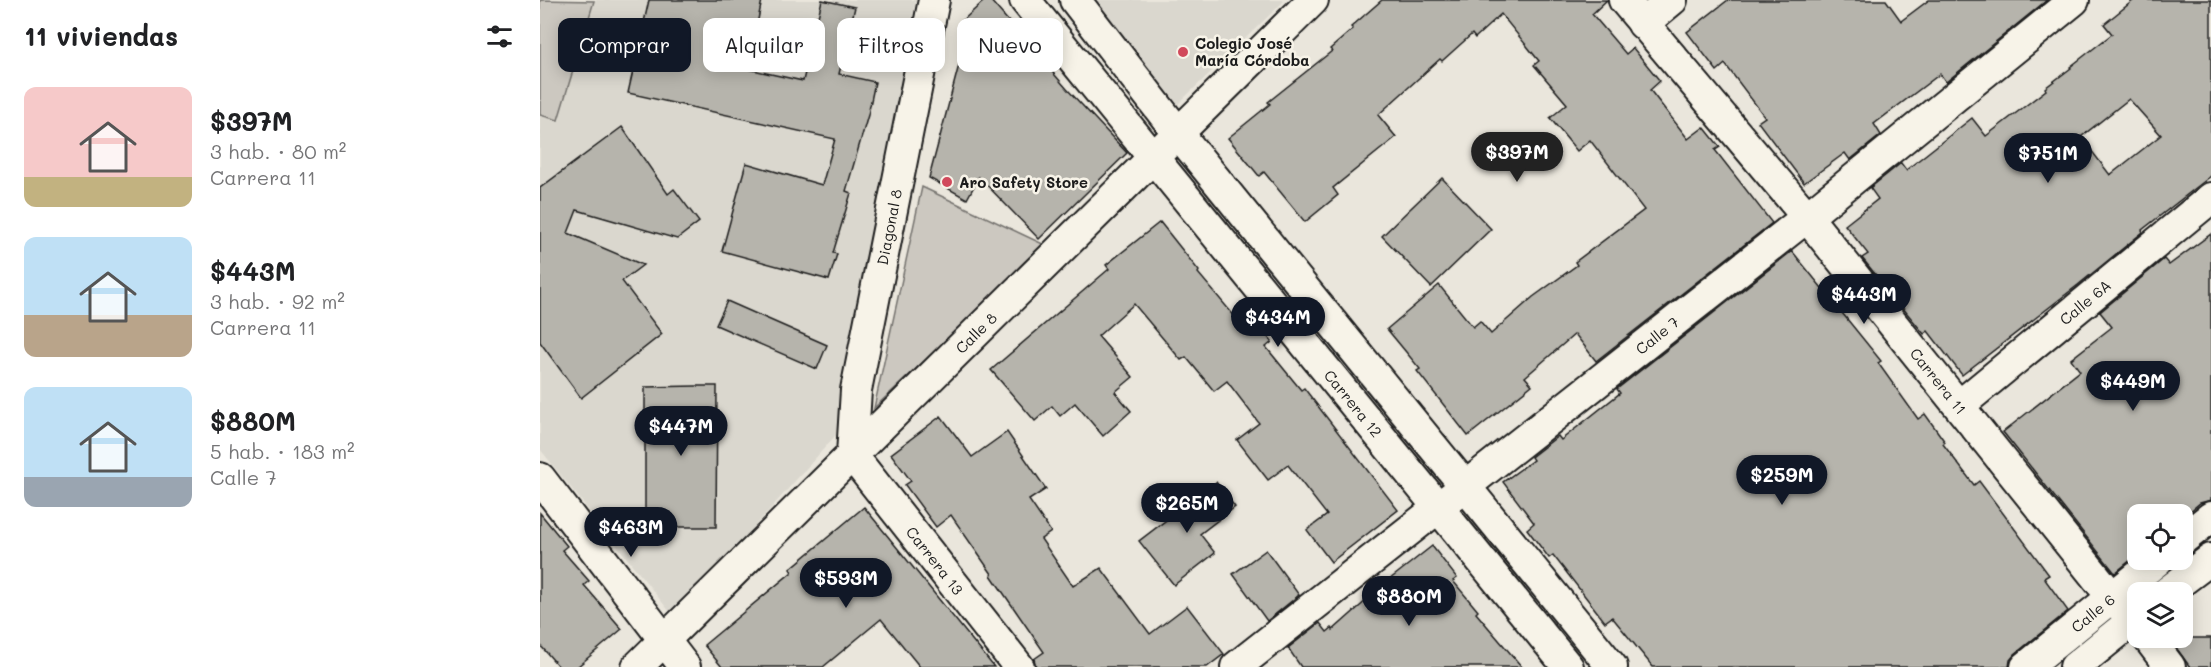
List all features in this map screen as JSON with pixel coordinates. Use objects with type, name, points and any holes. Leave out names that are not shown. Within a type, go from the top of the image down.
[{"type":"street","name":"Diagonal 8","points":[[852,455],[856,390],[934,0]]},
{"type":"street","name":"Carrera 12","points":[[1025,0],[1568,667]]},
{"type":"street","points":[[1075,0],[1178,133],[1612,667]]},
{"type":"street","name":"Calle 8","points":[[637,667],[1313,0]]},
{"type":"street","name":"Carrera 11","points":[[1624,0],[1807,217],[2112,597],[2127,612]]},
{"type":"street","points":[[1643,24],[1672,0]]},
{"type":"street","name":"Calle 7","points":[[1236,667],[1807,217],[2074,0]]},
{"type":"street","name":"Calle 6A","points":[[1960,405],[2211,198]]},
{"type":"street","name":"Carrera 13","points":[[852,455],[1019,667]]},
{"type":"street","points":[[540,478],[684,667]]},
{"type":"street","points":[[2193,531],[2211,517]]},
{"type":"street","points":[[2180,582],[2211,559]]},
{"type":"street","name":"Calle 6","points":[[2026,667],[2146,570]]},
{"type":"street","name":"Calle 6","points":[[2075,667],[2127,632]]},
{"type":"street","name":"Carrera 11","points":[[2156,648],[2170,667]]},
{"type":"shaded area","points":[[540,0],[916,0],[913,18],[837,18],[837,72],[903,72],[836,435],[674,617],[540,449]]},
{"type":"shaded area","points":[[540,0],[594,1],[589,18],[558,18],[558,72],[573,72],[558,120],[540,115]]},
{"type":"shaded area","name":"Colegio José María Córdoba","points":[[1093,0],[1285,0],[1178,104]]},
{"type":"shaded area","points":[[922,187],[1047,246],[874,408]]},
{"type":"building","points":[[649,0],[762,0],[758,18],[703,18],[703,72],[762,72],[803,81],[805,72],[825,72],[825,18],[818,18],[822,0],[855,7],[852,18],[837,18],[837,72],[875,82],[846,191],[851,193],[833,253],[837,254],[829,280],[722,251],[746,163],[822,185],[835,139],[628,93],[633,72],[691,72],[691,18],[645,18]]},
{"type":"building","points":[[985,0],[990,0],[1006,18],[965,18]]},
{"type":"building","points":[[1382,0],[1607,0],[1592,14],[1626,54],[1633,48],[1660,81],[1650,90],[1688,139],[1704,127],[1720,147],[1715,150],[1772,223],[1596,361],[1575,334],[1525,377],[1532,385],[1468,436],[1417,371],[1420,369],[1387,329],[1439,285],[1473,327],[1480,321],[1491,334],[1533,297],[1577,265],[1575,262],[1644,210],[1590,140],[1577,151],[1550,118],[1567,104],[1534,65],[1539,61],[1501,14],[1475,38],[1472,34],[1442,61],[1440,59],[1378,115],[1396,137],[1333,188],[1338,195],[1305,222],[1264,172],[1259,176],[1228,138],[1270,104],[1268,102],[1332,51],[1330,49],[1353,29],[1351,27]]},
{"type":"building","points":[[1728,0],[1886,0],[1901,21],[1929,0],[2047,0],[1946,82],[1940,74],[1874,124],[1881,135],[1850,160],[1845,153],[1804,183],[1758,122],[1765,117],[1725,64],[1717,71],[1687,32]]},
{"type":"building","points":[[2134,0],[2211,0],[2211,176],[2142,230],[2143,232],[2078,285],[1962,375],[1928,331],[1924,334],[1862,258],[1868,254],[1845,225],[1878,199],[1870,188],[1901,163],[1906,170],[1972,118],[1986,136],[2046,90],[2045,88],[2112,34],[2104,24]],"holes":[[[2129,99],[2161,135],[2110,175],[2081,137]]]},
{"type":"building","points":[[957,72],[1052,72],[1127,153],[1039,239],[979,177],[967,199],[929,178]]},
{"type":"building","points":[[622,127],[668,194],[674,189],[699,222],[677,239],[577,210],[568,233],[643,265],[622,281],[662,334],[581,398],[540,342],[540,188]]},
{"type":"building","points":[[1442,178],[1491,229],[1431,287],[1382,236]]},
{"type":"building","points":[[1160,222],[1199,271],[1198,273],[1236,318],[1245,310],[1272,342],[1266,347],[1301,390],[1304,388],[1398,510],[1331,562],[1307,530],[1327,515],[1288,465],[1268,480],[1237,440],[1259,423],[1227,381],[1214,391],[1186,357],[1181,360],[1134,304],[1098,336],[1133,377],[1115,392],[1131,411],[1103,436],[1075,403],[1060,416],[1052,406],[1035,421],[991,370],[1109,269],[1106,265]]},
{"type":"building","points":[[2211,234],[2211,500],[2200,503],[2193,509],[2193,504],[2127,504],[2127,563],[2115,573],[2003,432],[2080,371],[2071,359],[2112,327],[2100,312],[2164,259],[2169,265]]},
{"type":"building","points":[[1792,251],[1881,361],[1878,363],[1918,419],[1925,414],[1945,442],[1943,444],[1974,485],[1979,481],[2049,575],[2044,578],[2068,611],[2015,654],[2010,660],[2009,667],[1653,667],[1612,617],[1605,622],[1553,555],[1549,558],[1527,529],[1534,523],[1503,482],[1533,460],[1531,457],[1558,436],[1561,440],[1620,393],[1617,389]]},
{"type":"building","points":[[727,301],[827,345],[817,369],[716,325]]},
{"type":"building","points":[[717,386],[716,527],[645,527],[645,387]]},
{"type":"building","points":[[941,416],[972,457],[1007,432],[1046,489],[1029,500],[1051,532],[1041,539],[1073,586],[1101,568],[1150,634],[1187,606],[1224,654],[1207,667],[1036,667],[1034,659],[1044,652],[992,574],[951,515],[936,527],[905,485],[911,481],[891,454]]},
{"type":"building","points":[[1216,482],[1235,507],[1200,534],[1215,553],[1174,585],[1139,541]]},
{"type":"building","points":[[864,507],[994,667],[920,667],[881,619],[823,667],[722,667],[704,645],[792,572],[790,569]]},
{"type":"building","points":[[540,513],[567,546],[562,550],[589,581],[584,585],[622,629],[577,667],[559,667],[540,645]]},
{"type":"building","points":[[1432,546],[1457,578],[1453,581],[1478,611],[1476,613],[1522,667],[1301,667],[1288,648],[1320,623],[1327,632],[1332,628],[1333,630],[1368,599],[1366,598]]},
{"type":"building","points":[[1266,550],[1299,595],[1267,621],[1233,574]]},
{"type":"building","points":[[2193,638],[2211,638],[2211,667],[2190,667],[2176,648],[2193,648]]},
{"type":"place","name":"Colegio José María Córdoba","points":[[1183,52]]},
{"type":"place","name":"Aro Safety Store","points":[[947,182]]}]
